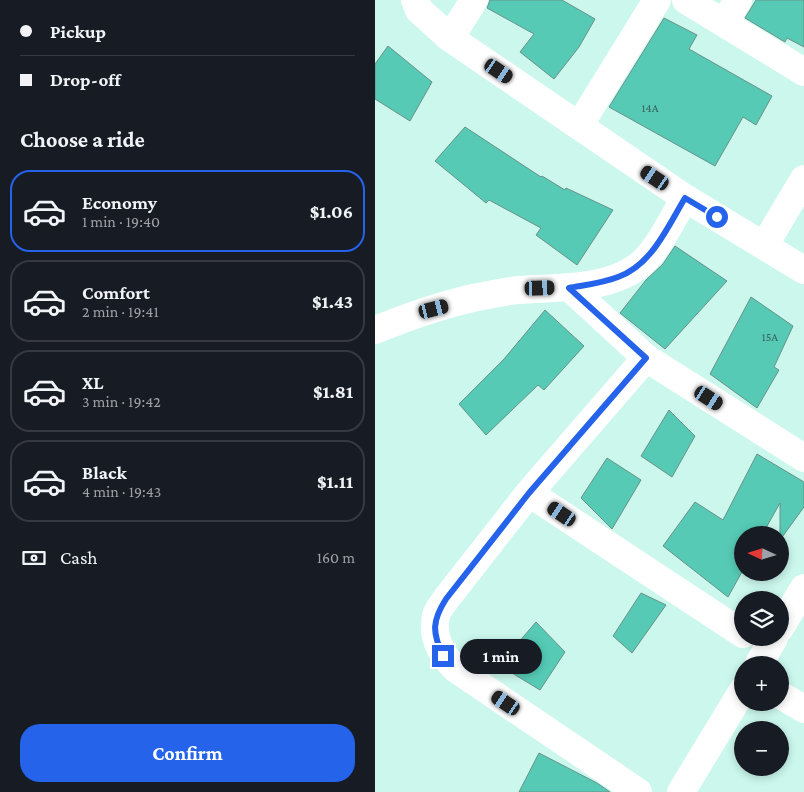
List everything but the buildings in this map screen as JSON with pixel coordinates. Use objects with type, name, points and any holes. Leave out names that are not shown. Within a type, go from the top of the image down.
[{"type":"street","points":[[415,0],[419,10],[450,38],[685,198],[804,270]]},
{"type":"street","points":[[450,38],[474,0]]},
{"type":"street","points":[[579,126],[657,0]]},
{"type":"street","points":[[686,0],[804,72]]},
{"type":"street","points":[[724,23],[738,0]]},
{"type":"street","points":[[764,246],[804,179]]},
{"type":"street","points":[[375,330],[417,313],[485,296],[516,290],[569,288],[619,277],[638,267],[652,251],[685,198]]},
{"type":"street","points":[[569,288],[646,358],[803,457]]},
{"type":"street","points":[[638,792],[456,669],[443,656],[437,644],[435,631],[436,615],[446,599],[529,493],[646,358]]},
{"type":"street","points":[[529,493],[734,628]]},
{"type":"street","points":[[789,610],[804,588]]},
{"type":"street","points":[[789,701],[804,710]]},
{"type":"street","points":[[681,792],[734,705]]},
{"type":"route","points":[[443,656],[437,644],[435,631],[436,615],[446,599],[529,493],[646,358],[569,288],[619,277],[638,267],[652,251],[685,198],[717,217]]}]
